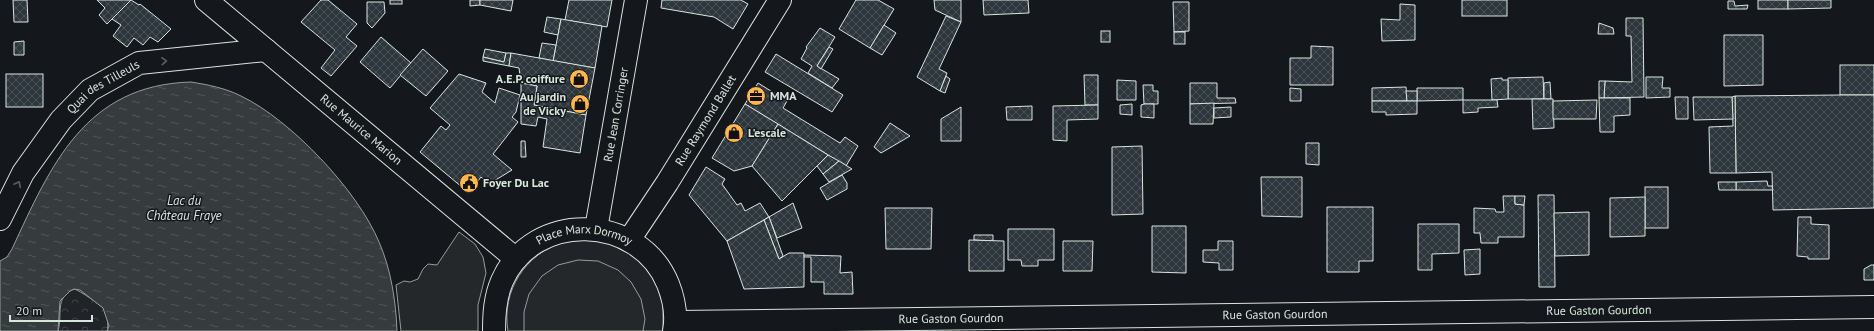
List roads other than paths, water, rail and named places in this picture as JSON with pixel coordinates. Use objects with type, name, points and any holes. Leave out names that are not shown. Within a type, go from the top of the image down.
[{"type":"street","name":"Rue Maurice Marion","points":[[206,0],[516,259]]},
{"type":"street","name":"Rue Jean Corringer","points":[[596,229],[636,0]]},
{"type":"street","name":"Rue Raymond Ballet","points":[[629,240],[667,183],[780,0]]},
{"type":"street","name":"Quai des Tilleuls","points":[[0,219],[23,173],[61,120],[90,90],[139,63],[266,50]]},
{"type":"street","name":"Place Marx Dormoy","points":[[494,331],[494,308],[502,280],[516,259],[539,240],[567,230],[596,229],[629,240],[649,254],[664,274],[673,297],[675,326]]},
{"type":"street","name":"Rue Gaston Gourdon","points":[[675,326],[1874,307]]},
{"type":"water","name":"Lac du Château Fraye","points":[[191,82],[229,91],[260,107],[301,139],[339,180],[356,201],[369,222],[383,252],[392,286],[397,331],[107,331],[109,326],[103,308],[80,290],[74,289],[60,301],[58,331],[0,331],[0,261],[7,257],[12,249],[42,188],[58,160],[76,135],[98,114],[124,98],[154,87]]},
{"type":"place","name":"A.E.P. coiffure","points":[[579,79]]},
{"type":"place","name":"MMA","points":[[756,96]]},
{"type":"place","name":"Au jardin de Vicky","points":[[580,104]]},
{"type":"place","name":"L'escale","points":[[734,133]]},
{"type":"place","name":"Foyer Du Lac","points":[[469,183]]}]
